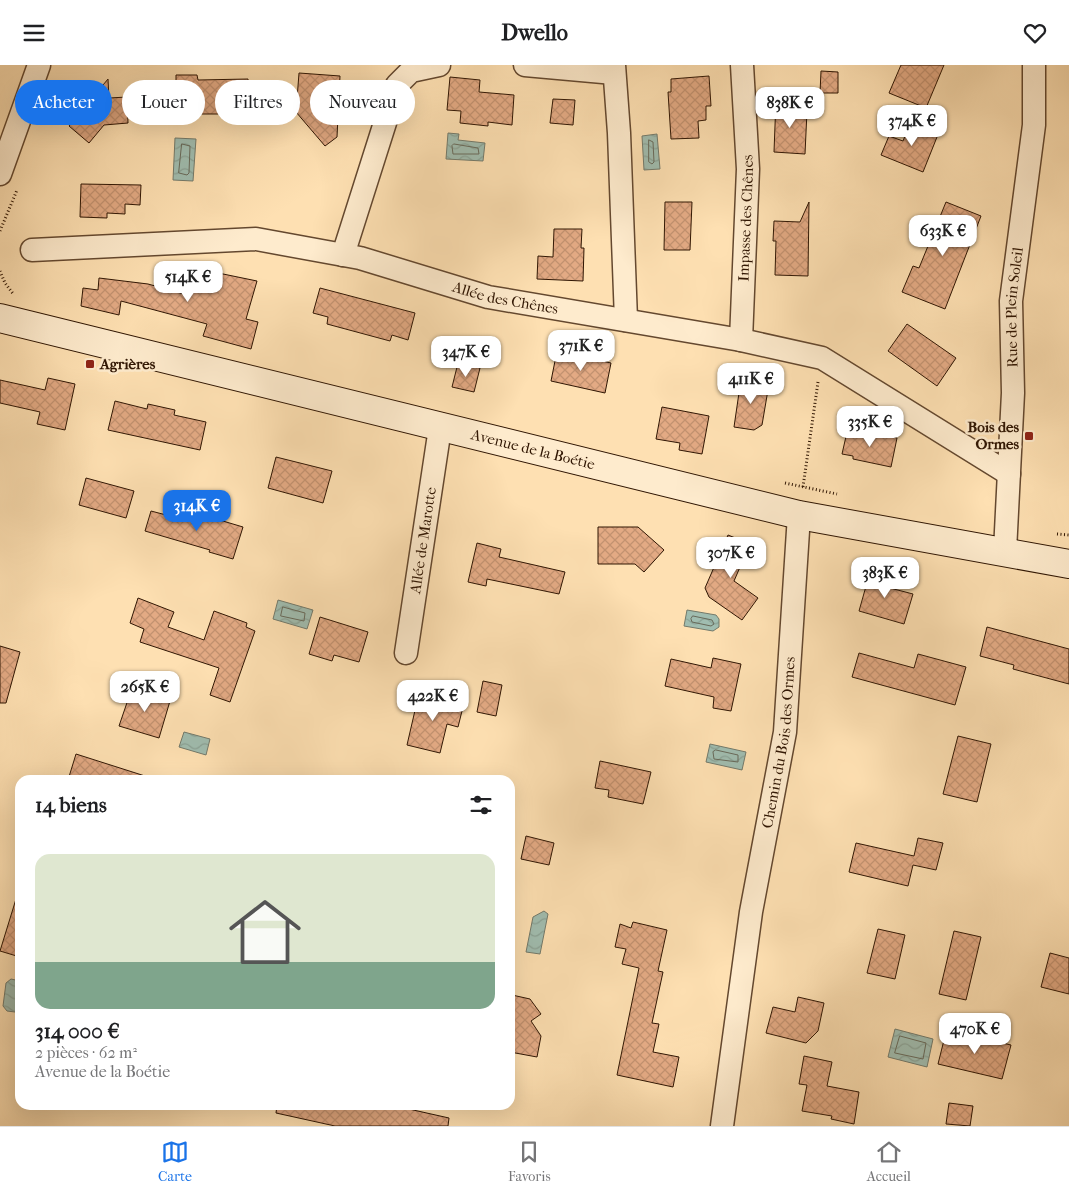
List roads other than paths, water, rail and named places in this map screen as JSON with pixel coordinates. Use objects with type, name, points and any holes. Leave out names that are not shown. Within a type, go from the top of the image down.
[{"type":"main road","name":"Avenue de la Boétie","points":[[0,318],[799,515],[1069,564]]},
{"type":"street","points":[[0,173],[39,65]]},
{"type":"street","points":[[343,255],[397,85],[411,71],[438,65]]},
{"type":"street","points":[[525,65],[614,69],[626,320]]},
{"type":"street","name":"Impasse des Chênes","points":[[741,340],[748,169],[742,65]]},
{"type":"street","name":"Rue de Plein Soleil","points":[[1005,551],[1013,393],[1011,301],[1034,125],[1034,65]]},
{"type":"street","name":"Allée des Chênes","points":[[32,250],[256,239],[360,258],[488,297],[741,340],[822,358],[1009,474]]},
{"type":"street","name":"Allée de Marotte","points":[[406,653],[440,428]]},
{"type":"street","name":"Chemin du Bois des Ormes","points":[[722,1126],[751,912],[785,732],[799,515]]},
{"type":"water","points":[[448,133],[459,134],[458,140],[485,143],[483,161],[446,159]]},
{"type":"water","points":[[657,134],[660,169],[644,170],[642,136]]},
{"type":"water","points":[[175,138],[196,139],[193,181],[173,180]]},
{"type":"water","points":[[278,600],[313,610],[307,629],[273,619]]},
{"type":"water","points":[[687,610],[716,615],[719,619],[719,627],[713,631],[684,626]]},
{"type":"water","points":[[184,732],[210,739],[206,755],[179,747]]},
{"type":"water","points":[[710,744],[746,752],[742,770],[706,762]]},
{"type":"water","points":[[544,911],[548,914],[540,954],[526,952],[533,917]]},
{"type":"water","points":[[11,979],[15,980],[15,1012],[7,1011],[3,1006],[6,983]]},
{"type":"water","points":[[895,1029],[933,1039],[927,1067],[888,1057]]},
{"type":"place","name":"Agrières","points":[[90,364]]},
{"type":"place","name":"Bois des Ormes","points":[[1029,436]]}]
